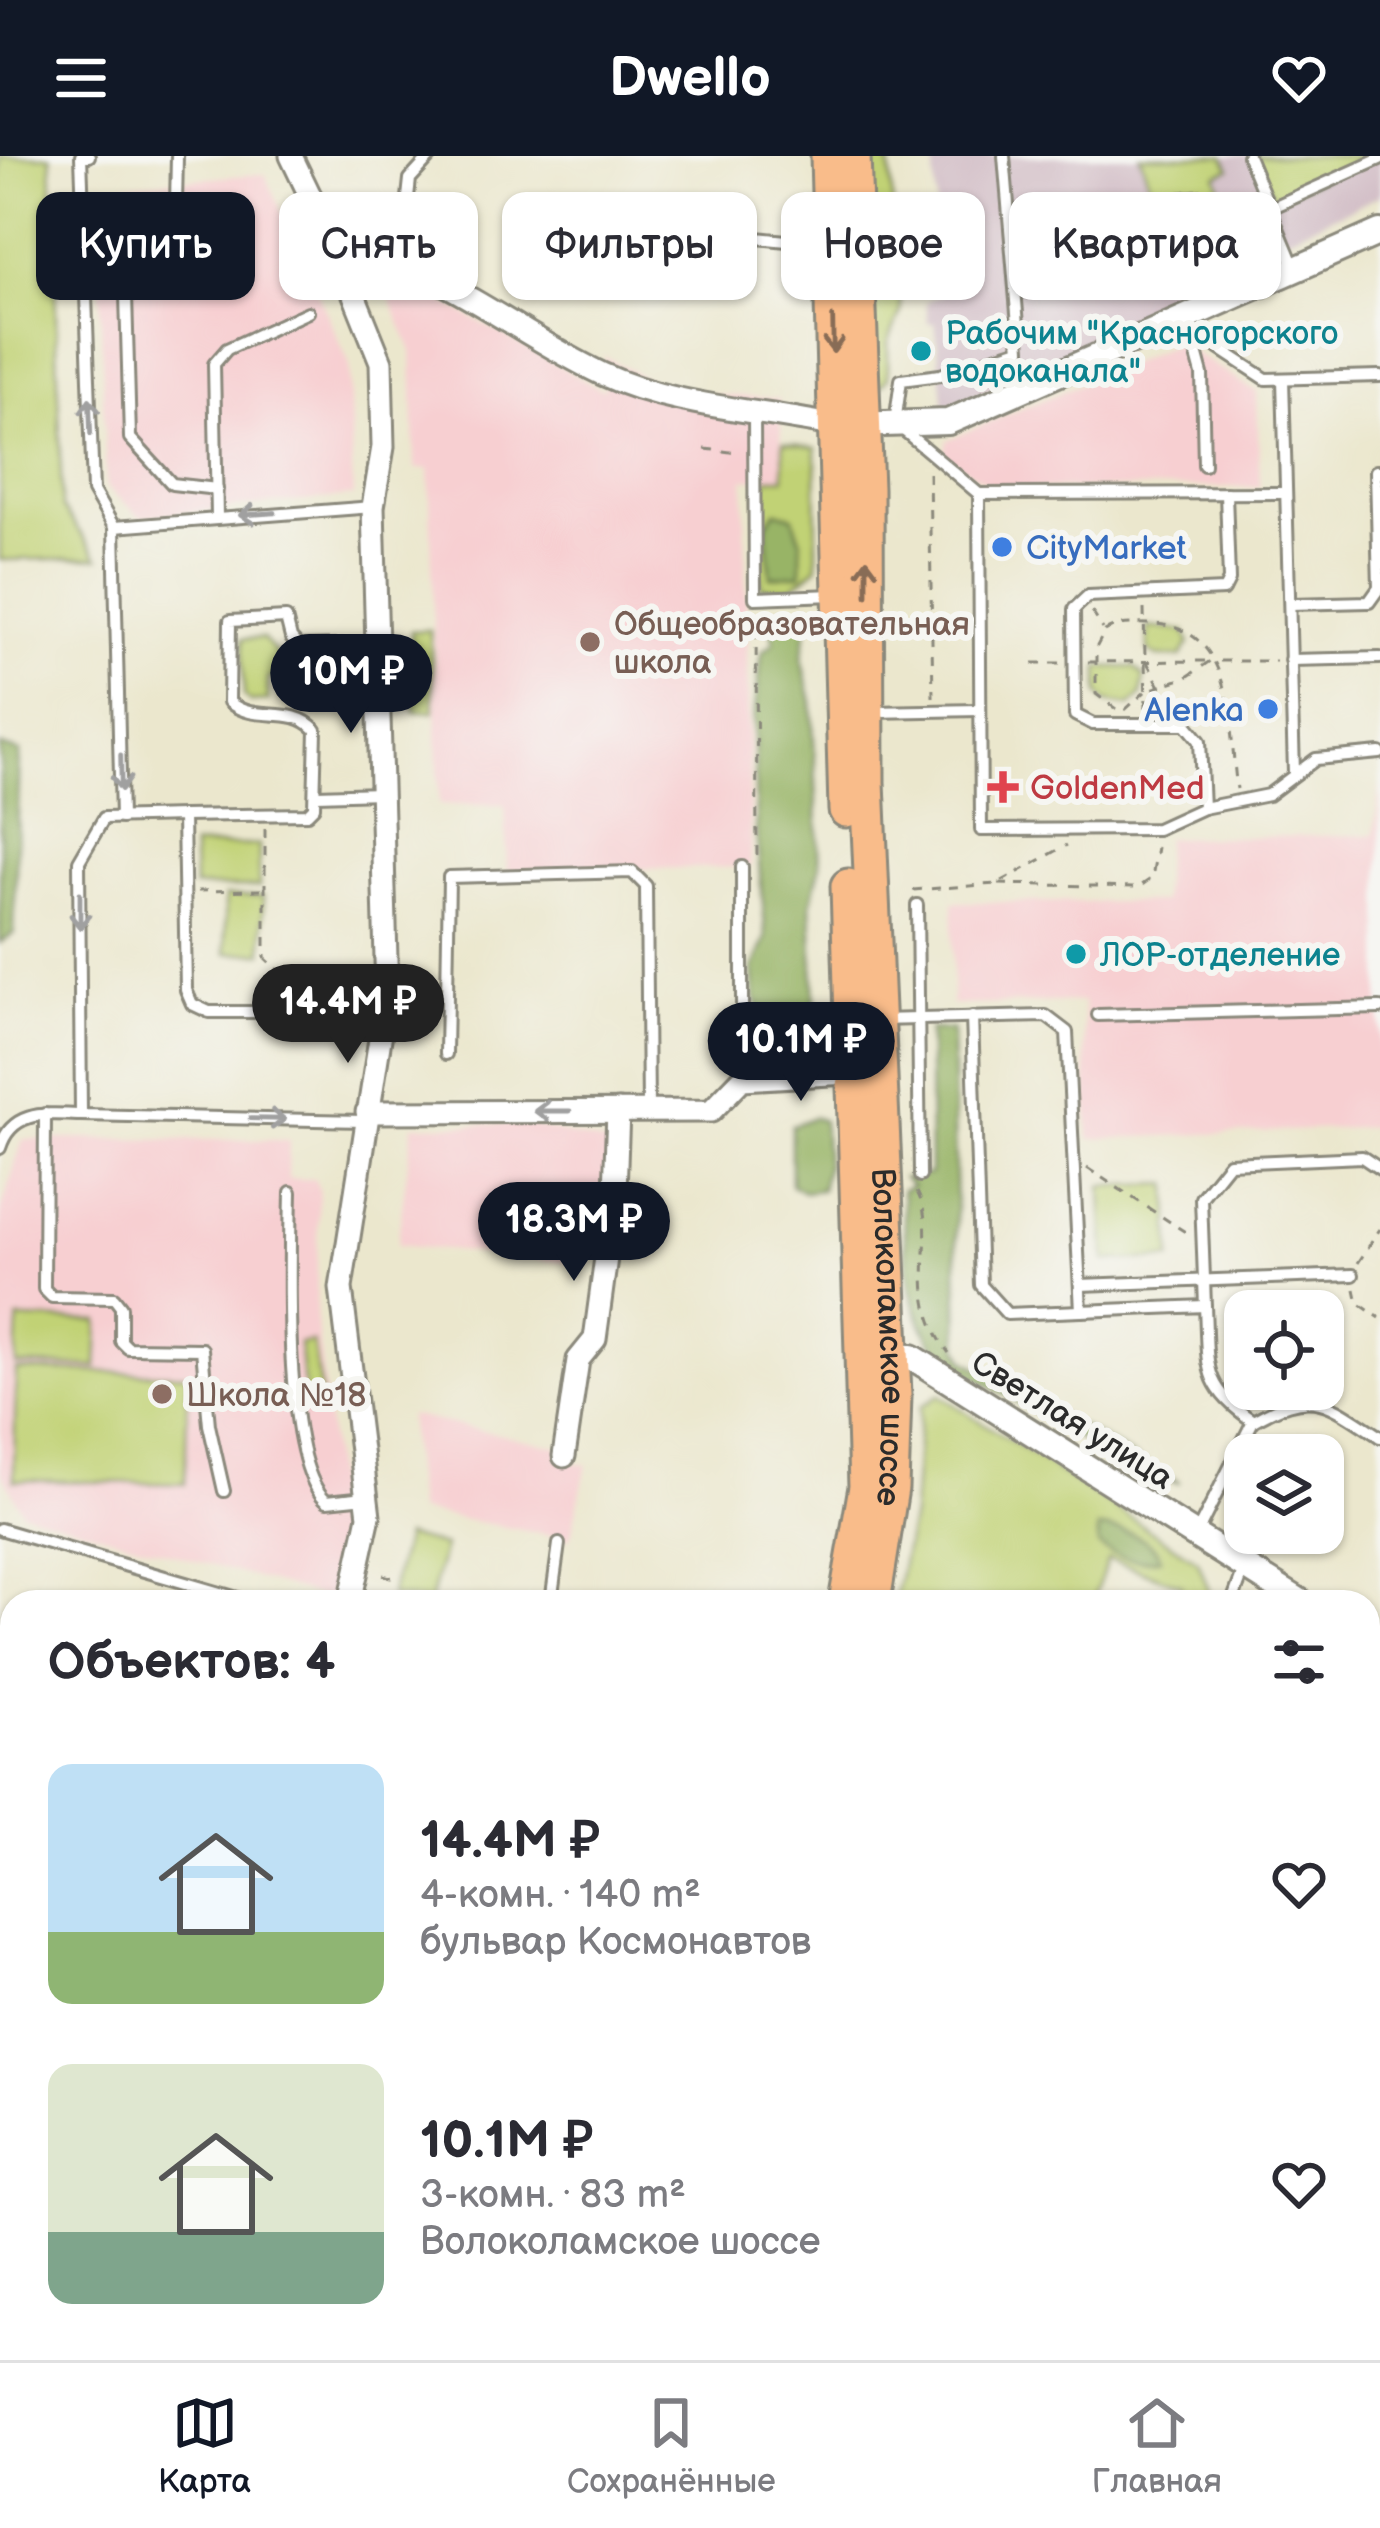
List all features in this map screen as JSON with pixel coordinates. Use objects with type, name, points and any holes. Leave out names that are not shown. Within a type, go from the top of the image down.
[{"type":"main road","points":[[828,156],[829,192]]},
{"type":"main road","points":[[853,156],[865,424],[877,1021],[867,1072]]},
{"type":"main road","points":[[841,300],[865,424],[839,595],[867,1072]]},
{"type":"main road","name":"Волоколамское шоссе","points":[[867,1072],[878,1356],[892,1488],[876,1590]]},
{"type":"main road","name":"Волоколамское шоссе","points":[[848,1590],[866,1486],[878,1356]]},
{"type":"street","points":[[291,156],[308,192]]},
{"type":"street","points":[[469,300],[605,376],[754,410],[865,424],[947,422],[1185,327],[1380,232]]},
{"type":"street","points":[[353,1590],[364,1551],[366,1497],[341,1302],[387,994],[374,507],[383,447],[381,362],[363,300]]},
{"type":"street","points":[[366,1117],[711,1111],[742,1079],[867,1072]]},
{"type":"street","points":[[564,1456],[578,1360],[595,1339],[615,1191],[618,1111]]},
{"type":"street","name":"Светлая улица","points":[[878,1356],[912,1357],[1276,1590]]},
{"type":"lane","points":[[84,156],[93,491],[114,527],[121,818]]},
{"type":"lane","points":[[177,156],[175,254],[136,276],[126,295],[130,437],[172,484],[188,490],[217,489]]},
{"type":"lane","points":[[409,192],[410,179],[431,156]]},
{"type":"lane","points":[[1004,156],[1009,220]]},
{"type":"lane","points":[[1248,156],[1264,192]]},
{"type":"lane","points":[[1281,204],[1380,159]]},
{"type":"lane","points":[[1281,234],[1295,270]]},
{"type":"lane","points":[[1016,300],[1020,349],[940,375],[902,380],[865,424],[923,447],[979,494],[1286,493]]},
{"type":"lane","points":[[218,517],[214,364],[227,349],[308,312]]},
{"type":"lane","points":[[1185,327],[1266,379],[1380,376]]},
{"type":"lane","points":[[1185,327],[1202,374],[1204,465]]},
{"type":"lane","points":[[1283,379],[1294,773]]},
{"type":"lane","points":[[754,410],[755,598],[839,595]]},
{"type":"lane","points":[[1290,604],[1369,602],[1379,588],[1376,471],[1380,471]]},
{"type":"lane","points":[[1203,808],[1200,741],[1186,724],[1093,724],[1075,715],[1073,609],[1084,600],[1224,590],[1228,580],[1226,493]]},
{"type":"lane","points":[[979,494],[981,830],[1157,829],[1203,808],[1268,794],[1294,773],[1337,753],[1380,753]]},
{"type":"lane","points":[[114,527],[374,507]]},
{"type":"lane","points":[[82,1115],[80,861],[104,818],[307,814],[317,795],[317,739],[311,725],[297,715],[253,714],[229,702],[230,621],[286,618],[290,638],[299,646],[377,645]]},
{"type":"lane","points":[[1290,660],[1380,658]]},
{"type":"lane","points":[[868,712],[980,710]]},
{"type":"lane","points":[[317,795],[381,793]]},
{"type":"lane","points":[[182,816],[186,990],[192,1004],[209,1012],[256,1012],[292,975],[314,975]]},
{"type":"lane","points":[[742,867],[742,1079]]},
{"type":"lane","points":[[446,1054],[449,878],[632,872],[646,886],[648,1111]]},
{"type":"lane","points":[[917,905],[920,1176]]},
{"type":"lane","points":[[1098,1015],[1380,1007]]},
{"type":"lane","points":[[877,1021],[1046,1016],[1059,1021],[1072,1066],[1081,1311]]},
{"type":"lane","points":[[971,1017],[981,1285],[1007,1314],[1205,1306]]},
{"type":"lane","points":[[0,1148],[5,1132],[29,1114],[366,1117]]},
{"type":"lane","points":[[45,1114],[44,1288],[52,1297],[114,1298],[122,1307],[121,1341],[128,1348],[202,1348],[209,1425],[224,1491]]},
{"type":"lane","points":[[1253,1421],[1220,1399],[1208,1365],[1201,1198],[1229,1163],[1361,1157],[1380,1169]]},
{"type":"lane","points":[[291,1192],[291,1365],[317,1493],[327,1501],[366,1497]]},
{"type":"lane","points":[[1081,1285],[1353,1275]]},
{"type":"lane","points":[[1196,1535],[1253,1421],[1288,1401],[1327,1402],[1380,1437]]},
{"type":"lane","points":[[2,1525],[212,1590]]},
{"type":"lane","points":[[553,1590],[560,1544]]},
{"type":"lane","points":[[1236,1590],[1245,1567]]},
{"type":"path","points":[[923,447],[929,472],[933,711]]},
{"type":"path","points":[[705,449],[754,455]]},
{"type":"path","points":[[1144,595],[1146,724]]},
{"type":"path","points":[[755,598],[757,860]]},
{"type":"path","points":[[1084,600],[1105,631]]},
{"type":"path","points":[[1105,631],[1144,624],[1186,629],[1219,661],[1239,800]]},
{"type":"path","points":[[1105,631],[1096,662],[1096,694],[1111,708],[1134,706],[1146,691],[1165,687],[1210,661]]},
{"type":"path","points":[[1034,662],[1290,660]]},
{"type":"path","points":[[1146,662],[1165,687],[1178,724]]},
{"type":"path","points":[[265,815],[265,958],[287,980]]},
{"type":"path","points":[[997,884],[1095,829]]},
{"type":"path","points":[[898,898],[925,888],[997,884],[1139,887],[1152,878],[1157,863],[1157,829]]},
{"type":"path","points":[[184,892],[265,890]]},
{"type":"path","points":[[1076,1161],[1202,1243]]},
{"type":"path","points":[[383,1575],[394,1578]]},
{"type":"shaded area","points":[[933,156],[1380,156],[1380,195],[1281,240],[1281,192],[1009,192],[1009,300],[1186,300],[1181,307],[944,409],[935,323],[928,323],[926,302],[985,300],[985,192],[935,192]]},
{"type":"shaded area","points":[[265,174],[279,206],[279,300],[321,300],[349,363],[353,496],[141,517],[106,487],[100,300],[255,300],[255,192],[97,192],[97,186]]},
{"type":"shaded area","name":"Общеобразовательная школа","points":[[440,300],[604,391],[604,356],[644,378],[696,393],[779,399],[784,478],[744,479],[751,867],[507,871],[505,805],[439,805],[429,469],[415,469],[412,351],[391,301]]},
{"type":"shaded area","points":[[1178,343],[1257,392],[1260,487],[995,489],[944,454],[947,440]]},
{"type":"shaded area","points":[[1380,782],[1380,1127],[1089,1139],[1083,1002],[952,1005],[953,902],[1162,902],[1165,838],[1374,835]]},
{"type":"shaded area","points":[[526,1124],[611,1145],[589,1264],[397,1245],[413,1125]]},
{"type":"shaded area","name":"Школа №18","points":[[23,1139],[289,1140],[288,1179],[314,1179],[319,1189],[316,1317],[343,1554],[333,1590],[298,1590],[22,1511],[0,1470],[0,1214]]},
{"type":"shaded area","points":[[408,1415],[559,1447],[558,1459],[587,1465],[570,1539],[417,1511]]},
{"type":"green space","points":[[0,156],[51,156],[52,192],[36,192],[36,300],[56,300],[62,507],[98,558],[0,560]]},
{"type":"green space","points":[[864,156],[889,156],[892,192],[865,192]]},
{"type":"green space","points":[[1140,156],[1224,156],[1230,169],[1216,175],[1220,185],[1209,192],[1152,190]]},
{"type":"green space","points":[[1254,156],[1371,156],[1281,196],[1281,192],[1271,192]]},
{"type":"green space","points":[[169,187],[169,192],[104,192]]},
{"type":"green space","points":[[869,300],[900,300],[901,311],[888,343],[888,378],[881,386],[872,385]]},
{"type":"green space","points":[[783,442],[816,448],[817,567],[791,588],[761,587],[758,488],[769,478],[784,478]]},
{"type":"green space","points":[[776,511],[793,516],[801,542],[801,574],[771,577],[766,524]]},
{"type":"green space","points":[[782,610],[808,624],[802,658],[812,702],[820,867],[811,904],[815,1010],[809,1034],[796,1049],[776,1051],[755,997],[753,969],[766,938],[756,830],[754,720],[762,652],[774,643],[768,615]]},
{"type":"green space","points":[[1148,627],[1185,631],[1189,643],[1181,657],[1157,657],[1148,651]]},
{"type":"green space","points":[[430,630],[434,711],[415,712],[411,631]]},
{"type":"green space","points":[[262,638],[286,663],[286,677],[268,678],[268,701],[250,702],[244,696],[242,639]]},
{"type":"green space","points":[[1099,667],[1134,667],[1144,677],[1141,696],[1130,706],[1106,702],[1099,694]]},
{"type":"green space","points":[[0,746],[20,752],[14,933],[0,943]]},
{"type":"green space","points":[[259,845],[259,887],[194,887],[193,846]]},
{"type":"green space","points":[[225,896],[263,896],[263,953],[226,953]]},
{"type":"green space","points":[[929,1030],[952,1030],[959,1346],[965,1360],[1180,1483],[1139,1474],[947,1361],[932,1342],[914,1302],[902,1190],[912,1186],[904,1178],[930,1174]]},
{"type":"green space","points":[[813,1117],[823,1121],[826,1167],[821,1190],[804,1192],[791,1185],[791,1126]]},
{"type":"green space","points":[[1169,1184],[1171,1259],[1105,1261],[1102,1186]]},
{"type":"green space","points":[[18,1319],[99,1321],[97,1367],[16,1365]]},
{"type":"green space","points":[[313,1342],[323,1410],[307,1412],[299,1344]]},
{"type":"green space","points":[[16,1370],[188,1374],[185,1484],[14,1480]]},
{"type":"green space","points":[[939,1395],[1198,1561],[1209,1590],[1181,1590],[1182,1585],[1108,1559],[1096,1590],[896,1590],[912,1515],[920,1407]]},
{"type":"green space","points":[[1098,1528],[1135,1535],[1161,1558],[1136,1560],[1113,1554],[1098,1545]]},
{"type":"green space","points":[[405,1536],[444,1546],[433,1590],[392,1590]]},
{"type":"place","name":"Рабочим \"Красногорского водоканала\"","points":[[921,351]]},
{"type":"place","name":"CityMarket","points":[[1002,547]]},
{"type":"place","name":"Общеобразовательная школа","points":[[590,642]]},
{"type":"place","name":"Alenka","points":[[1268,709]]},
{"type":"place","name":"GoldenMed","points":[[1003,787]]},
{"type":"place","name":"ЛОР-отделение","points":[[1076,954]]},
{"type":"place","name":"Школа №18","points":[[162,1394]]}]
